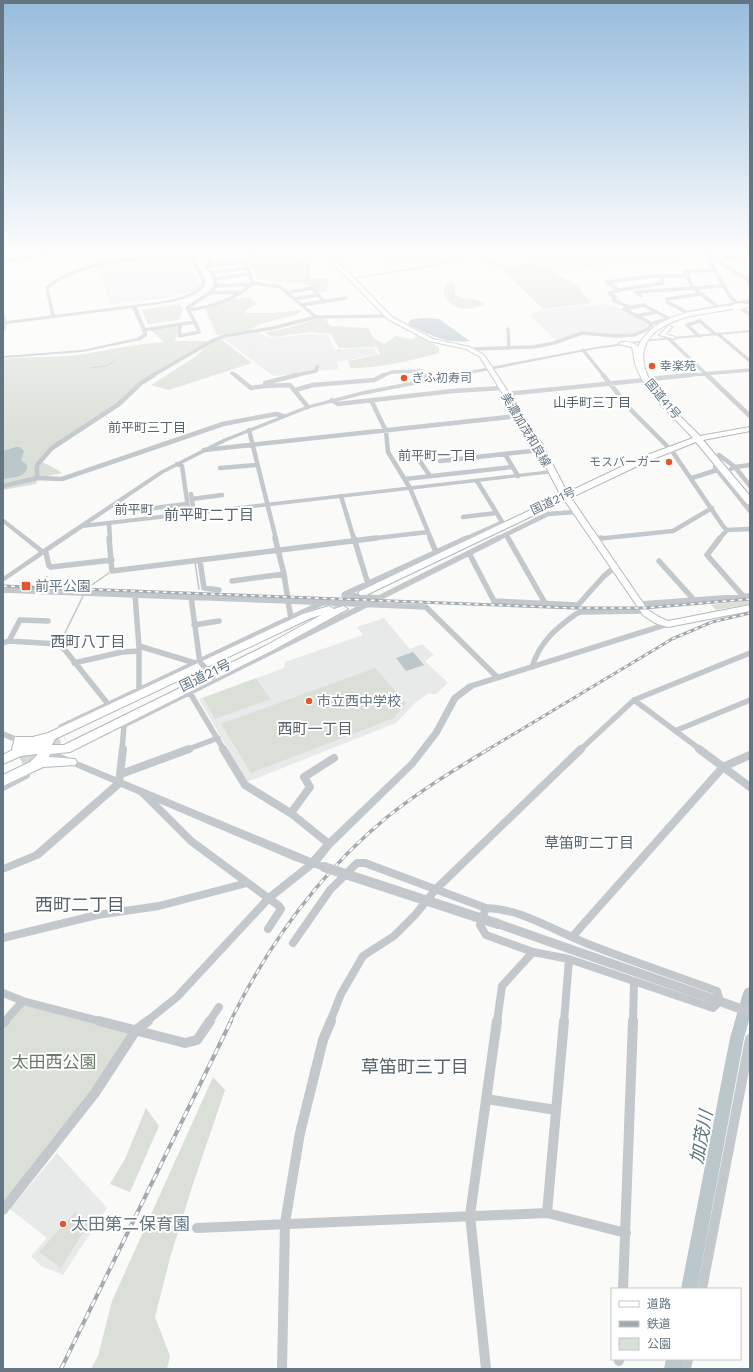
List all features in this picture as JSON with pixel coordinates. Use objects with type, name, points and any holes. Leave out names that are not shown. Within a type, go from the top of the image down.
[{"type":"highway","name":"国道41号","points":[[693,314],[663,324],[651,331],[639,357],[639,365],[648,379],[718,458],[750,502]]},
{"type":"highway","name":"国道41号","points":[[648,340],[669,327],[709,314]]},
{"type":"highway","points":[[669,327],[661,334],[671,338]]},
{"type":"highway","name":"国道41号","points":[[648,340],[648,345],[644,356],[648,379]]},
{"type":"highway","points":[[621,344],[635,346],[639,357]]},
{"type":"highway","name":"国道21号","points":[[750,429],[702,440],[669,449],[620,474],[367,594],[503,524],[567,498],[645,458],[702,440],[750,432]]},
{"type":"highway","name":"国道41号","points":[[718,458],[733,468],[750,494]]},
{"type":"highway","points":[[3,768],[23,759],[44,756],[46,742],[62,739],[268,648],[330,609]]},
{"type":"highway","points":[[3,781],[33,749],[44,751],[62,739],[307,616],[330,609]]},
{"type":"highway","points":[[3,776],[23,759],[33,741],[62,739]]},
{"type":"highway","points":[[62,739],[67,756],[71,762]]},
{"type":"highway","points":[[3,760],[23,759],[71,762]]},
{"type":"main road","points":[[388,316],[431,340],[473,350]]},
{"type":"main road","name":"美濃加茂和良線","points":[[473,350],[482,356],[518,416],[541,450],[567,498],[642,607],[658,622],[668,624]]},
{"type":"main road","points":[[668,624],[750,608]]},
{"type":"street","points":[[4,323],[69,314]]},
{"type":"street","points":[[3,357],[96,349],[139,339],[145,335],[137,314]]},
{"type":"street","points":[[180,325],[179,336],[199,332],[190,314]]},
{"type":"street","points":[[312,314],[316,317]]},
{"type":"street","points":[[633,314],[652,324]]},
{"type":"street","points":[[636,316],[646,314]]},
{"type":"street","points":[[660,314],[670,319]]},
{"type":"street","points":[[473,350],[548,344],[582,333],[634,335],[648,329],[652,324],[685,314]]},
{"type":"street","points":[[3,316],[3,331]]},
{"type":"street","points":[[37,478],[36,468],[38,461],[52,448],[129,397],[134,388],[141,383],[212,341],[225,336],[272,328],[316,317],[388,316]]},
{"type":"street","points":[[699,336],[687,325],[700,321],[750,361]]},
{"type":"street","points":[[144,330],[194,322]]},
{"type":"street","points":[[508,329],[509,348]]},
{"type":"street","points":[[4,578],[133,490],[177,464],[249,430],[308,407],[332,400],[490,370],[583,350],[648,340],[750,331]]},
{"type":"street","points":[[671,338],[705,374],[750,416]]},
{"type":"street","points":[[583,350],[632,411],[669,449],[692,478],[727,530]]},
{"type":"street","points":[[266,386],[265,383],[267,382],[316,371],[316,367]]},
{"type":"street","points":[[332,400],[338,404],[371,400],[611,383],[750,370]]},
{"type":"street","points":[[296,390],[313,385],[374,380],[392,372],[421,371],[429,381]]},
{"type":"street","points":[[232,373],[251,388],[288,384],[296,390],[308,407]]},
{"type":"street","points":[[371,400],[386,431],[388,452],[410,488],[436,552]]},
{"type":"street","points":[[3,486],[37,478],[52,480],[82,473],[223,424],[276,414],[283,416]]},
{"type":"street","points":[[204,450],[518,416]]},
{"type":"street","points":[[249,430],[251,445],[284,574],[291,618]]},
{"type":"street","points":[[440,461],[541,450]]},
{"type":"street","points":[[505,454],[518,476]]},
{"type":"street","points":[[718,458],[715,466],[717,470],[750,511]]},
{"type":"street","points":[[419,460],[430,476]]},
{"type":"street","points":[[177,464],[182,466],[188,504],[191,513]]},
{"type":"street","points":[[220,468],[256,464]]},
{"type":"street","points":[[733,468],[750,465]]},
{"type":"street","points":[[405,479],[512,467]]},
{"type":"street","points":[[733,468],[750,486]]},
{"type":"street","points":[[692,478],[717,470]]},
{"type":"street","points":[[81,526],[552,472]]},
{"type":"street","points":[[477,481],[503,524],[436,552],[344,595],[379,598],[548,514],[576,512]]},
{"type":"street","points":[[191,513],[191,496],[222,495]]},
{"type":"street","points":[[341,496],[368,584]]},
{"type":"street","points":[[147,509],[188,504]]},
{"type":"street","points":[[596,539],[673,532],[712,508]]},
{"type":"street","points":[[463,517],[496,513]]},
{"type":"street","points":[[3,520],[37,549],[46,553],[50,566],[52,567],[112,560]]},
{"type":"street","points":[[110,523],[110,555],[112,560],[112,571],[428,532]]},
{"type":"street","points":[[747,596],[707,556],[727,530],[750,529]]},
{"type":"street","points":[[506,535],[545,603]]},
{"type":"street","points":[[469,553],[493,601],[578,605],[604,576],[615,568]]},
{"type":"street","points":[[200,560],[204,588],[219,590]]},
{"type":"street","points":[[659,561],[695,601]]},
{"type":"street","points":[[232,581],[284,574]]},
{"type":"street","points":[[3,590],[288,601],[330,609]]},
{"type":"street","points":[[135,595],[139,649],[139,689]]},
{"type":"street","points":[[532,667],[536,650],[551,632],[580,612],[747,596]]},
{"type":"street","points":[[191,597],[198,662]]},
{"type":"street","points":[[120,778],[124,725],[190,693],[214,678],[367,605]]},
{"type":"street","points":[[62,739],[61,727],[108,704],[291,618],[330,609],[367,605],[426,607],[497,678]]},
{"type":"street","points":[[6,642],[20,620],[48,621]]},
{"type":"street","points":[[194,624],[219,621]]},
{"type":"street","points":[[3,1210],[95,1093],[136,1030],[177,997],[269,898],[313,863],[329,844],[412,764],[436,733],[455,698],[471,686],[668,624]]},
{"type":"street","points":[[6,642],[58,644],[108,704]]},
{"type":"street","points":[[74,663],[139,649],[198,662],[214,678]]},
{"type":"street","points":[[282,1369],[285,1223],[300,1133],[323,1040],[341,994],[363,956],[394,936],[415,915],[436,889],[634,700],[750,653]]},
{"type":"street","points":[[190,693],[245,785],[291,813],[329,844]]},
{"type":"street","points":[[634,700],[750,787]]},
{"type":"street","points":[[675,731],[750,700]]},
{"type":"street","points":[[3,734],[23,759],[26,775],[3,787]]},
{"type":"street","points":[[3,869],[37,855],[120,778],[218,738]]},
{"type":"street","points":[[44,751],[71,762],[120,778],[141,791],[298,858],[498,924],[750,1012]]},
{"type":"street","points":[[572,937],[723,767],[750,755]]},
{"type":"street","points":[[291,813],[310,787],[304,777],[334,758]]},
{"type":"street","points":[[141,791],[191,842],[269,898],[281,909],[268,929]]},
{"type":"street","points":[[293,943],[330,890],[357,863],[365,863],[486,908],[498,907],[512,910],[572,937],[717,991],[724,1002]]},
{"type":"street","points":[[3,938],[97,915],[159,906],[247,883]]},
{"type":"street","points":[[486,908],[480,925],[486,935],[533,952],[569,959],[713,1008],[724,1002]]},
{"type":"street","points":[[486,1369],[470,1216],[502,986],[533,952]]},
{"type":"street","points":[[547,1213],[569,959]]},
{"type":"street","points":[[623,1288],[634,982]]},
{"type":"street","points":[[3,993],[23,1001],[185,1043],[197,1040],[219,1007]]},
{"type":"street","points":[[3,1023],[23,1001]]},
{"type":"street","points":[[702,1288],[750,1039]]},
{"type":"street","points":[[486,1099],[556,1110]]},
{"type":"street","points":[[197,1228],[285,1223],[547,1213],[626,1233]]},
{"type":"shaded area","points":[[529,314],[630,314],[651,325],[637,333],[610,335],[589,331],[556,341]]},
{"type":"shaded area","points":[[412,319],[439,319],[470,341],[461,342],[445,340],[408,324]]},
{"type":"shaded area","points":[[258,332],[269,338],[311,334],[327,335],[335,349],[374,348],[378,354],[337,362],[339,369],[273,376],[224,339]]},
{"type":"shaded area","points":[[20,447],[24,451],[21,460],[27,465],[27,469],[19,476],[3,479],[3,451]]},
{"type":"shaded area","name":"市立西中学校","points":[[384,618],[410,649],[422,644],[434,655],[425,661],[448,683],[435,695],[429,693],[415,703],[396,723],[247,782],[199,699],[284,668],[285,662],[363,635],[357,627]]},
{"type":"shaded area","points":[[413,652],[424,665],[406,671],[396,658]]},
{"type":"shaded area","name":"太田第二保育園","points":[[57,1153],[107,1208],[63,1275],[41,1266],[31,1256],[47,1238],[10,1209]]},
{"type":"green space","points":[[144,314],[181,314],[179,320],[148,324]]},
{"type":"green space","points":[[207,314],[298,314],[260,324],[248,331],[217,335]]},
{"type":"green space","points":[[316,319],[326,319],[330,326],[368,328],[374,339],[385,344],[395,336],[412,339],[417,336],[439,347],[439,353],[384,365],[350,368],[348,361],[381,354],[376,347],[339,348],[331,334],[311,332],[272,337],[265,333],[292,327]]},
{"type":"green space","points":[[177,327],[175,341],[212,341],[141,383],[129,397],[71,434],[39,461],[62,473],[38,478],[36,484],[3,490],[3,359],[76,355],[142,344],[164,342],[151,330]]},
{"type":"green space","points":[[222,340],[252,363],[169,390],[151,385],[195,357],[210,343]]},
{"type":"green space","points":[[750,600],[750,604],[716,610],[711,605]]},
{"type":"green space","points":[[375,668],[406,703],[394,718],[251,773],[221,724]]},
{"type":"green space","points":[[256,678],[270,699],[215,719],[203,698]]},
{"type":"green space","name":"太田西公園","points":[[23,1001],[136,1030],[3,1210],[3,1023]]},
{"type":"green space","points":[[213,1077],[225,1090],[170,1258],[155,1317],[170,1356],[167,1369],[91,1369],[98,1356],[112,1301]]},
{"type":"green space","points":[[146,1108],[159,1126],[130,1192],[110,1184],[125,1159]]},
{"type":"green space","points":[[75,1212],[89,1223],[61,1268],[39,1252]]},
{"type":"waterway","points":[[90,368],[107,366],[115,360]]},
{"type":"waterway","points":[[195,562],[199,589]]},
{"type":"waterway","points":[[90,586],[109,573]]},
{"type":"waterway","points":[[42,585],[47,577]]},
{"type":"waterway","points":[[60,643],[83,596]]},
{"type":"waterway","name":"加茂川","points":[[689,1288],[737,1038],[750,993]]},
{"type":"waterway","name":"加茂川","points":[[673,1369],[675,1360]]},
{"type":"tunnel","points":[[334,607],[363,593]]},
{"type":"tunnel","points":[[37,750],[64,736]]},
{"type":"tunnel","points":[[20,759],[39,749]]},
{"type":"railway","points":[[3,586],[574,608],[644,608],[750,599]]},
{"type":"railway","points":[[487,750],[672,639],[712,622],[750,613]]},
{"type":"railway","points":[[230,1022],[261,965],[279,938],[318,886],[339,862],[362,839],[398,808],[489,749]]},
{"type":"railway","points":[[61,1369],[231,1021]]},
{"type":"place","name":"幸楽苑","points":[[652,366]]},
{"type":"place","name":"ぎふ初寿司","points":[[404,378]]},
{"type":"place","name":"モスバーガー","points":[[669,462]]},
{"type":"place","name":"前平公園","points":[[26,586]]},
{"type":"place","name":"市立西中学校","points":[[309,701]]},
{"type":"place","name":"太田第二保育園","points":[[63,1224]]},
{"type":"district","name":"山手町三丁目","points":[[592,402]]},
{"type":"district","name":"前平町三丁目","points":[[147,427]]},
{"type":"district","name":"前平町一丁目","points":[[437,455]]},
{"type":"district","name":"前平町","points":[[134,509]]},
{"type":"district","name":"前平町二丁目","points":[[209,515]]},
{"type":"district","name":"西町八丁目","points":[[88,642]]},
{"type":"district","name":"西町一丁目","points":[[315,729]]},
{"type":"district","name":"草笛町二丁目","points":[[589,843]]},
{"type":"district","name":"西町二丁目","points":[[80,904]]},
{"type":"district","name":"草笛町三丁目","points":[[415,1066]]}]
